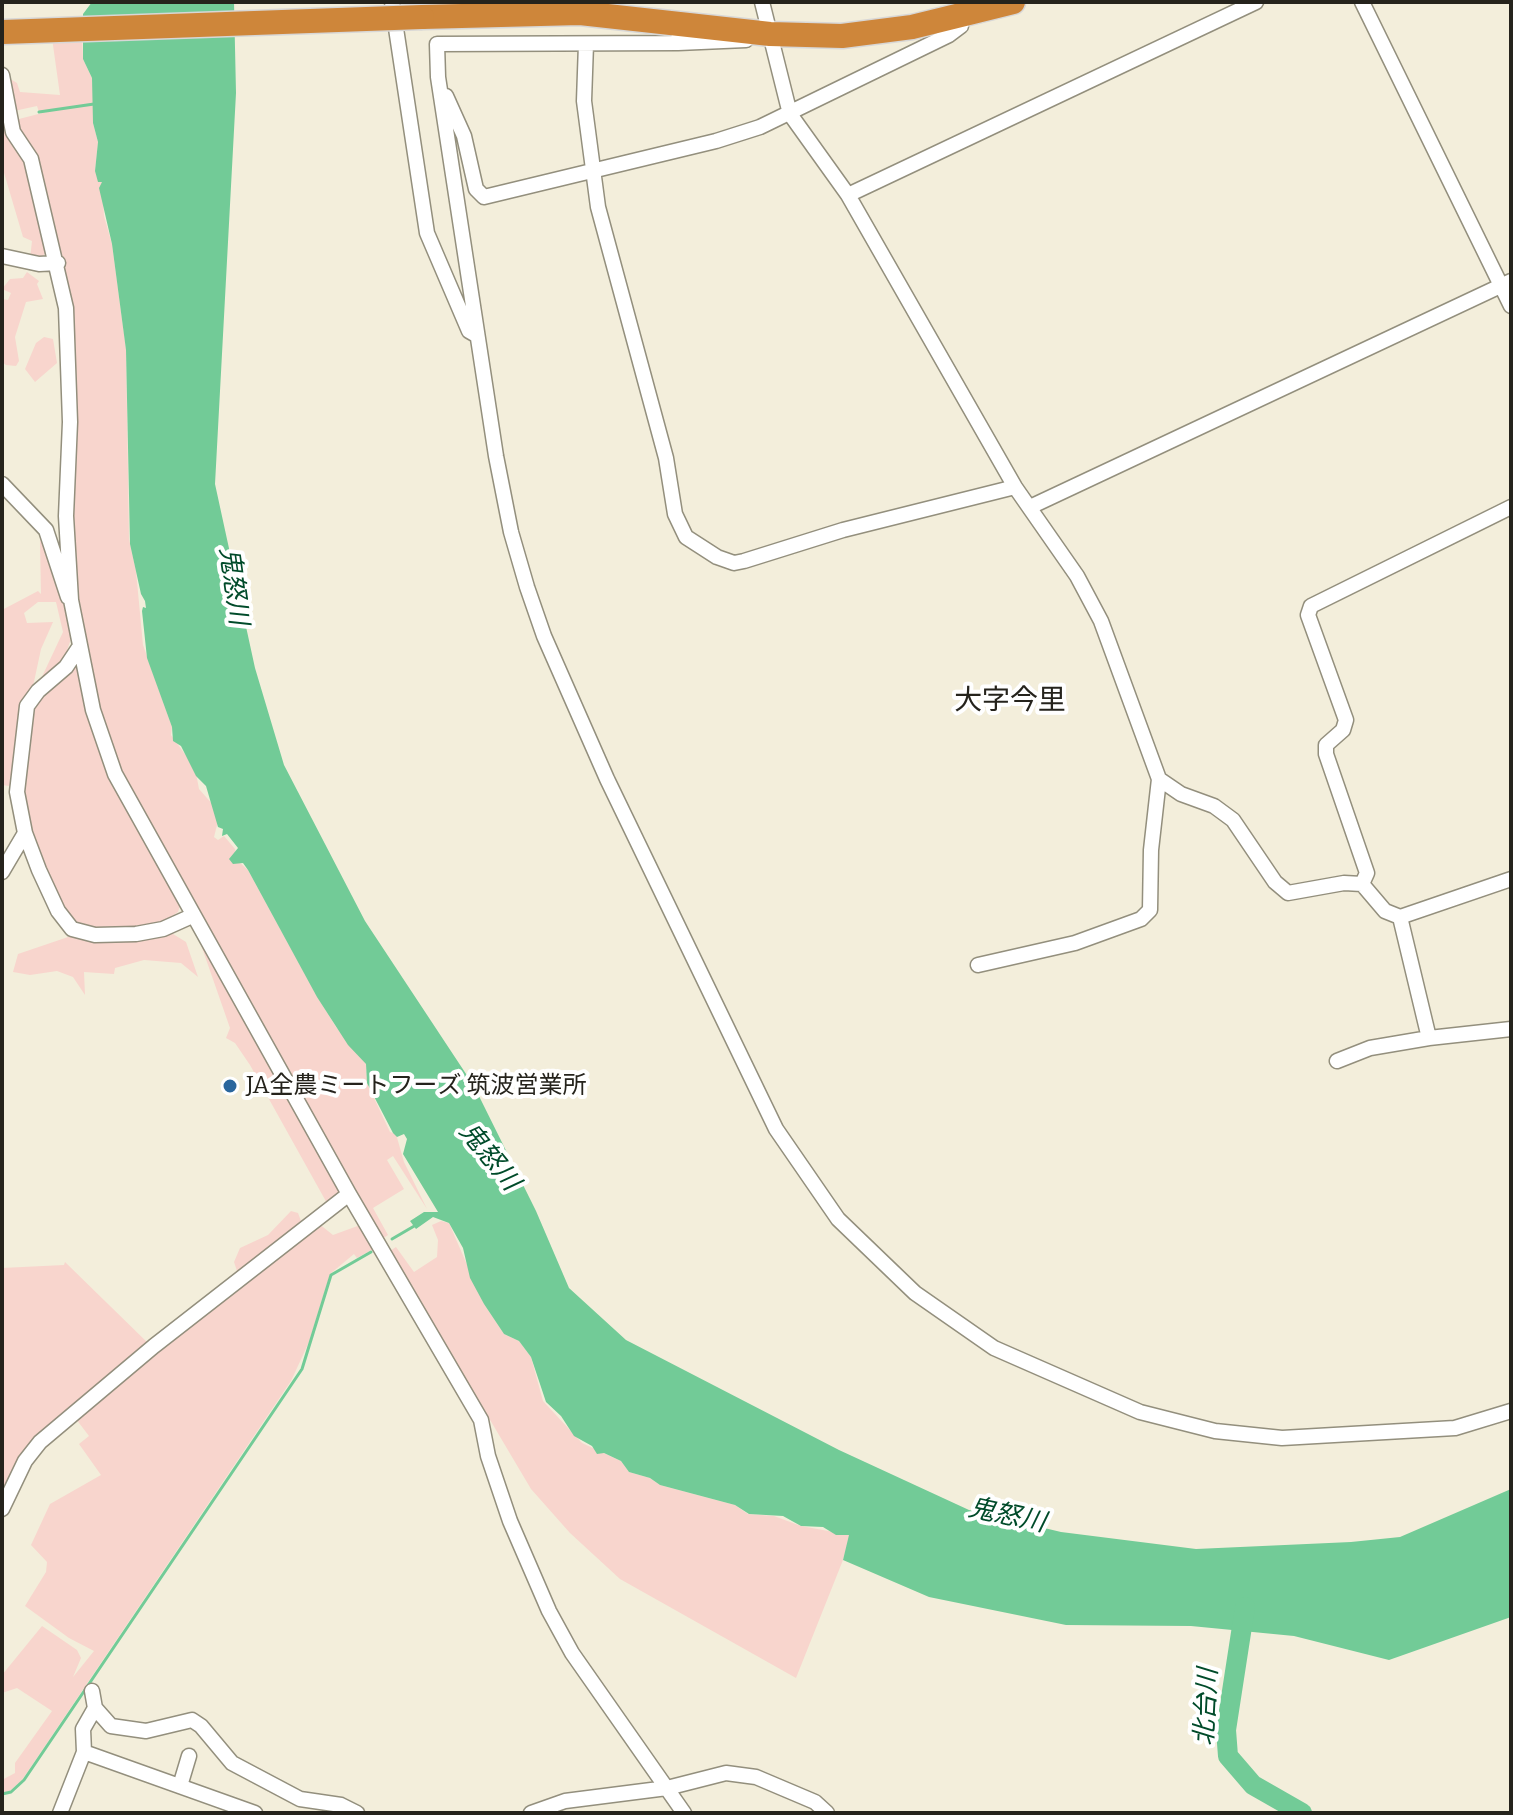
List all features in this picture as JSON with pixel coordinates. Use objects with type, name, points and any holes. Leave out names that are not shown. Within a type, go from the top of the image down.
[{"type":"highway","points":[[3,32],[428,12],[580,13],[679,32],[865,34],[962,16],[1013,2]]},
{"type":"street","points":[[392,2],[424,223],[469,331],[477,335]]},
{"type":"street","points":[[762,2],[790,114],[848,195],[1015,487],[1077,576],[1101,621],[1159,779],[1151,850],[1150,910],[1141,919],[1075,943],[978,965]]},
{"type":"street","points":[[848,195],[1256,2]]},
{"type":"street","points":[[1362,2],[1506,284],[1511,306]]},
{"type":"street","points":[[438,77],[464,136],[476,189],[484,197],[716,141],[790,114],[949,35],[961,26],[962,16]]},
{"type":"street","points":[[679,32],[586,44],[437,44],[438,77],[511,532],[544,636],[607,779],[739,1058],[776,1129],[838,1219],[915,1293],[994,1348],[1140,1412],[1215,1431],[1282,1438],[1455,1428],[1511,1411]]},
{"type":"street","points":[[586,44],[584,101],[592,171],[606,244],[666,458],[680,529],[699,548],[734,563],[843,530],[1015,487]]},
{"type":"street","points":[[2,75],[13,132],[31,159],[58,263],[70,359],[66,516],[71,600],[78,649],[93,710],[115,774],[349,1194],[481,1420],[488,1456],[510,1521],[542,1597],[572,1653],[684,1813]]},
{"type":"street","points":[[2,256],[39,264],[58,263]]},
{"type":"street","points":[[1030,507],[1506,284]]},
{"type":"street","points":[[2,484],[46,530],[64,594],[71,600]]},
{"type":"street","points":[[1362,884],[1367,873],[1326,754],[1326,745],[1343,730],[1346,720],[1308,615],[1311,606],[1511,507]]},
{"type":"street","points":[[78,649],[66,667],[38,691],[27,706],[17,792],[25,833],[58,911],[72,929],[95,935],[136,934],[163,929],[192,916]]},
{"type":"street","points":[[1159,779],[1181,794],[1214,806],[1233,820],[1275,882],[1288,893],[1344,883],[1362,884],[1385,911],[1400,917],[1511,879]]},
{"type":"street","points":[[2,872],[25,833]]},
{"type":"street","points":[[1400,917],[1429,1038]]},
{"type":"street","points":[[1337,1061],[1370,1048],[1511,1029]]},
{"type":"street","points":[[2,1509],[25,1461],[40,1442],[154,1346],[349,1194]]},
{"type":"street","points":[[92,1691],[95,1708],[111,1726],[146,1731],[192,1720],[232,1763],[300,1799],[341,1805],[357,1813]]},
{"type":"street","points":[[77,1813],[61,1810],[84,1752],[83,1729],[95,1708]]},
{"type":"street","points":[[84,1752],[255,1813]]},
{"type":"street","points":[[180,1786],[189,1756]]},
{"type":"street","points":[[531,1813],[565,1801],[667,1788],[726,1773],[742,1773],[815,1802],[827,1813]]},
{"type":"shaded area","points":[[82,36],[83,59],[92,78],[95,100],[93,123],[98,142],[95,171],[102,182],[104,216],[112,244],[126,349],[129,539],[136,571],[143,645],[172,727],[171,735],[195,768],[199,789],[214,806],[218,821],[214,837],[218,840],[224,836],[235,849],[239,862],[248,870],[317,996],[336,1027],[366,1064],[367,1083],[390,1132],[396,1134],[404,1162],[427,1209],[393,1156],[387,1160],[404,1189],[373,1208],[388,1235],[382,1239],[120,773],[102,721],[80,621],[73,553],[67,294],[36,154],[15,120],[54,110],[39,112],[37,106],[14,111],[7,77],[17,83],[20,92],[60,95],[52,38]]},
{"type":"shaded area","points":[[2,89],[49,248],[40,260],[30,259],[32,241],[23,237],[2,166]]},
{"type":"shaded area","points":[[27,272],[39,281],[37,284],[43,299],[26,302],[15,337],[19,361],[16,366],[6,365],[2,362],[2,299],[8,300],[11,293],[2,289],[10,279],[23,278]]},
{"type":"shaded area","points":[[44,337],[53,339],[57,363],[35,382],[25,369],[36,343]]},
{"type":"shaded area","points":[[45,533],[68,610],[72,636],[62,665],[40,681],[63,632],[56,602],[38,602],[24,613],[27,623],[53,622],[41,649],[13,780],[9,786],[2,785],[2,610],[38,591],[41,594],[40,542]]},
{"type":"shaded area","points":[[76,662],[106,771],[180,906],[178,912],[158,926],[110,932],[80,927],[64,913],[31,834],[22,791],[34,703]]},
{"type":"shaded area","points":[[173,934],[186,942],[198,977],[181,963],[144,960],[115,968],[114,974],[84,972],[85,995],[73,977],[57,971],[30,975],[13,972],[18,954],[71,936],[106,940]]},
{"type":"shaded area","points":[[200,942],[340,1189],[339,1196],[328,1205],[250,1065],[235,1043],[226,1038],[230,1028]]},
{"type":"shaded area","points":[[291,1211],[298,1213],[301,1221],[238,1274],[234,1262],[240,1248],[268,1235]]},
{"type":"shaded area","points":[[441,1221],[449,1223],[484,1304],[504,1334],[519,1341],[531,1357],[543,1401],[582,1443],[621,1461],[629,1472],[650,1478],[660,1485],[735,1505],[748,1514],[774,1516],[801,1526],[850,1535],[796,1678],[620,1579],[570,1533],[531,1489],[390,1251],[396,1247],[414,1272],[437,1257],[438,1240],[432,1225]]},
{"type":"shaded area","points":[[318,1223],[333,1235],[363,1224],[377,1247],[357,1258],[354,1254],[330,1274],[309,1342],[291,1381],[22,1780],[10,1791],[2,1793],[2,1780],[15,1773],[15,1763],[52,1711],[17,1688],[2,1693],[2,1675],[42,1626],[77,1650],[81,1658],[73,1677],[94,1651],[69,1638],[25,1606],[46,1572],[47,1562],[31,1545],[50,1504],[101,1475],[79,1444],[89,1436],[76,1419]]},
{"type":"shaded area","points":[[65,1262],[150,1345],[34,1438],[19,1458],[2,1494],[2,1268],[64,1265]]},
{"type":"water","name":"鬼怒川","points":[[92,2],[234,2],[236,93],[215,484],[255,668],[284,765],[365,921],[474,1086],[536,1211],[569,1288],[626,1340],[839,1450],[969,1510],[1061,1532],[1196,1549],[1351,1542],[1400,1537],[1511,1489],[1511,1617],[1389,1660],[1294,1636],[1191,1626],[1066,1625],[929,1597],[843,1560],[849,1535],[836,1535],[823,1527],[801,1526],[783,1516],[749,1514],[735,1505],[660,1485],[650,1478],[629,1472],[621,1461],[604,1453],[597,1454],[592,1446],[574,1436],[561,1416],[546,1402],[531,1357],[519,1341],[504,1334],[484,1304],[470,1278],[463,1248],[449,1223],[433,1217],[416,1229],[410,1221],[424,1212],[438,1212],[403,1154],[407,1139],[404,1134],[397,1137],[393,1133],[367,1083],[366,1064],[348,1045],[317,997],[248,870],[243,863],[233,864],[229,859],[238,848],[227,834],[222,836],[223,829],[218,827],[206,786],[196,776],[181,746],[173,741],[172,727],[147,658],[142,611],[143,607],[146,608],[145,601],[130,544],[126,350],[112,244],[99,188],[102,182],[98,182],[95,171],[98,142],[93,123],[92,78],[83,59],[83,14]]},
{"type":"waterway","points":[[39,112],[94,104]]},
{"type":"waterway","points":[[392,1239],[416,1225]]},
{"type":"waterway","points":[[2,1794],[11,1792],[24,1780],[302,1369],[331,1275],[371,1252]]},
{"type":"waterway","name":"北台川","points":[[1245,1607],[1226,1730],[1228,1756],[1253,1785],[1302,1813]]},
{"type":"place","name":"JA全農ミートフーズ 筑波営業所","points":[[230,1086]]},
{"type":"district","name":"大字今里","points":[[1010,701]]}]
